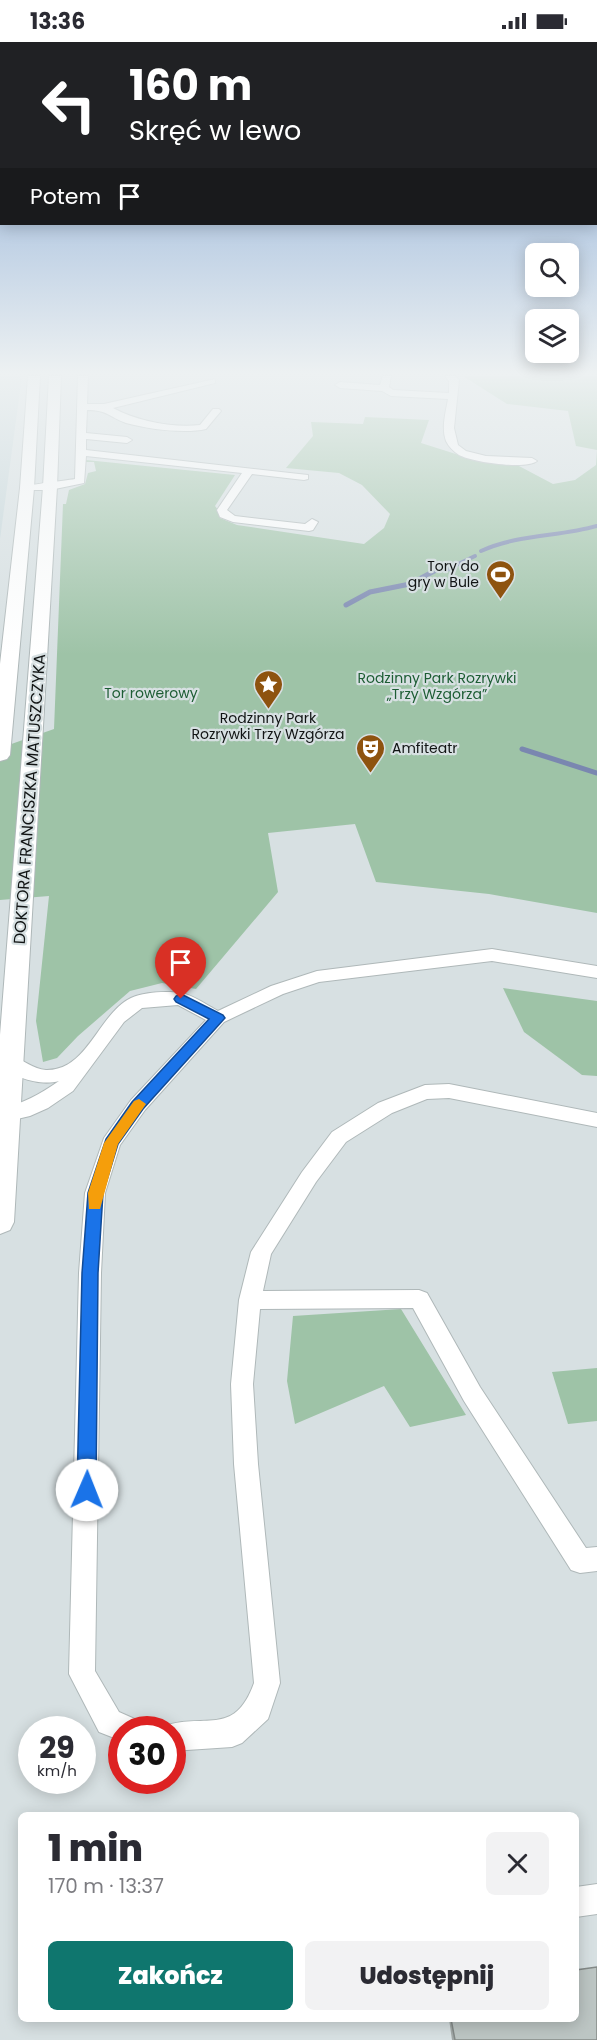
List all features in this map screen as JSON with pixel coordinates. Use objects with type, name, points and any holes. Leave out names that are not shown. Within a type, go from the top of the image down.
[{"type":"main road","name":"DOKTORA FRANCISZKA MATUSZCZYKA","points":[[0,755],[28,469]]},
{"type":"main road","name":"DOKTORA FRANCISZKA MATUSZCZYKA","points":[[0,1222],[3,1115],[12,1063],[51,469]]},
{"type":"street","points":[[27,488],[50,487],[80,481],[80,469]]},
{"type":"street","points":[[233,469],[304,477]]},
{"type":"street","points":[[249,471],[222,510],[224,515],[233,519],[309,528],[312,522]]},
{"type":"street","points":[[111,1716],[82,1674],[90,1273],[95,1193],[111,1143],[138,1106],[218,1018],[277,990],[317,977],[492,955],[597,972]]},
{"type":"street","points":[[3,1115],[23,1111],[41,1103],[66,1086],[118,1018],[136,1003],[148,999],[181,999],[218,1018]]},
{"type":"street","points":[[12,1063],[29,1074],[54,1077],[69,1073],[86,1059]]},
{"type":"street","points":[[186,1736],[232,1733],[258,1709],[267,1683],[246,1464],[242,1384],[250,1300],[261,1252],[309,1177],[339,1137],[385,1108],[425,1092],[449,1091],[597,1119]]},
{"type":"street","points":[[250,1300],[419,1299],[472,1394],[580,1561],[597,1559]]},
{"type":"street","points":[[579,1902],[597,1899]]},
{"type":"shaded area","points":[[0,469],[9,469],[0,539]]},
{"type":"green space","name":"Rodzinny Park Rozrywki „Trzy Wzgórza”","points":[[96,469],[178,469],[235,475],[215,506],[222,515],[220,518],[237,525],[364,544],[384,528],[390,514],[362,485],[339,473],[299,469],[525,469],[553,484],[575,480],[590,469],[597,469],[597,913],[489,894],[376,882],[355,824],[268,833],[278,892],[196,989],[162,983],[130,991],[78,1036],[57,1058],[43,1062],[36,1021],[49,896],[0,900],[0,748],[54,729],[63,504],[66,504],[69,490],[85,484],[88,473]]},
{"type":"green space","points":[[503,988],[597,1001],[597,1076],[582,1075],[524,1032]]},
{"type":"green space","points":[[401,1309],[466,1415],[410,1427],[384,1386],[295,1424],[287,1381],[293,1316]]},
{"type":"green space","points":[[597,1368],[597,1421],[568,1424],[552,1372]]},
{"type":"building","points":[[597,1967],[597,2040],[455,2040],[452,2022],[579,2022],[579,1970]]},
{"type":"waterway","points":[[481,551],[509,541],[597,526]]},
{"type":"waterway","points":[[452,567],[475,556]]},
{"type":"waterway","points":[[346,605],[370,592],[410,584],[438,569],[448,569],[455,565]]},
{"type":"waterway","points":[[522,749],[597,773]]},
{"type":"slow traffic","points":[[95,1204],[95,1193],[111,1143],[139,1104]]},
{"type":"place","name":"Tory do gry w Bule","points":[[500,600]]},
{"type":"place","name":"Rodzinny Park Rozrywki Trzy Wzgórza","points":[[268,710]]},
{"type":"place","name":"Amfiteatr","points":[[371,774]]},
{"type":"route","points":[[87,1490],[90,1273],[95,1193],[111,1143],[138,1106],[218,1018],[181,999]]},
{"type":"park label","name":"Tor rowerowy","points":[[151,693]]}]
